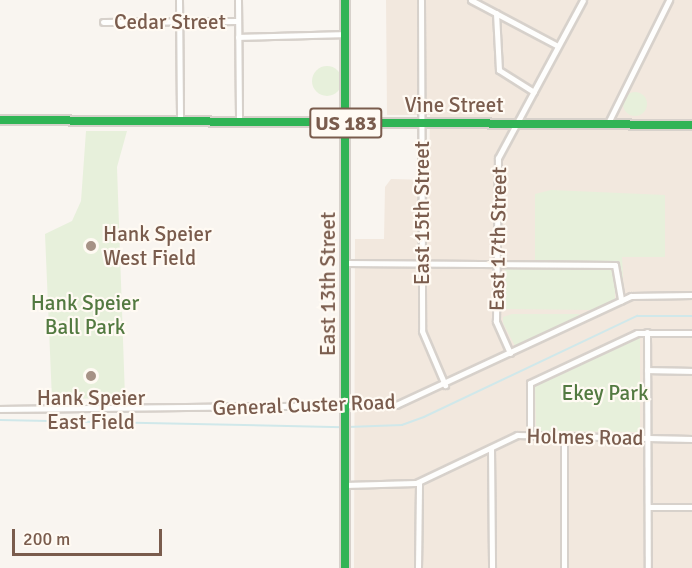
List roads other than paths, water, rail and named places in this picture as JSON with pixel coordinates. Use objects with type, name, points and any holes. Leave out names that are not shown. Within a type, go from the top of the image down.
[{"type":"main road","name":"East 13th Street","points":[[345,0],[345,568]]},
{"type":"main road","name":"Vine Street","points":[[0,120],[692,125]]},
{"type":"street","points":[[179,0],[180,120]]},
{"type":"street","points":[[238,0],[239,121]]},
{"type":"street","name":"East 15th Street","points":[[421,0],[422,331],[445,386]]},
{"type":"street","points":[[471,0],[558,46]]},
{"type":"street","name":"East 17th Street","points":[[510,353],[496,321],[498,158],[583,0]]},
{"type":"street","points":[[607,125],[669,0]]},
{"type":"street","points":[[496,14],[499,70],[534,92]]},
{"type":"street","name":"Cedar Street","points":[[103,22],[238,21]]},
{"type":"street","name":"Cedar Street","points":[[238,37],[346,34]]},
{"type":"street","points":[[346,262],[422,261],[615,265],[621,300]]},
{"type":"street","name":"General Custer Road","points":[[0,409],[346,408],[396,405],[445,386],[621,300],[692,295]]},
{"type":"street","points":[[647,332],[648,568]]},
{"type":"street","points":[[530,435],[530,383],[647,332],[692,333]]},
{"type":"street","points":[[647,370],[692,371]]},
{"type":"street","name":"Holmes Road","points":[[345,484],[419,482],[491,448],[530,435],[692,439]]},
{"type":"street","points":[[564,436],[564,568]]},
{"type":"street","points":[[491,448],[492,568]]},
{"type":"street","points":[[418,568],[419,482]]},
{"type":"street","points":[[648,507],[692,507]]},
{"type":"waterway","points":[[348,427],[402,425],[424,417],[637,316],[692,316]]},
{"type":"waterway","points":[[0,420],[343,427]]},
{"type":"place","name":"Hank Speier West Field","points":[[91,246]]},
{"type":"place","name":"Hank Speier East Field","points":[[91,376]]},
{"type":"park label","name":"Hank Speier Ball Park","points":[[85,315]]},
{"type":"park label","name":"Ekey Park","points":[[605,393]]}]
